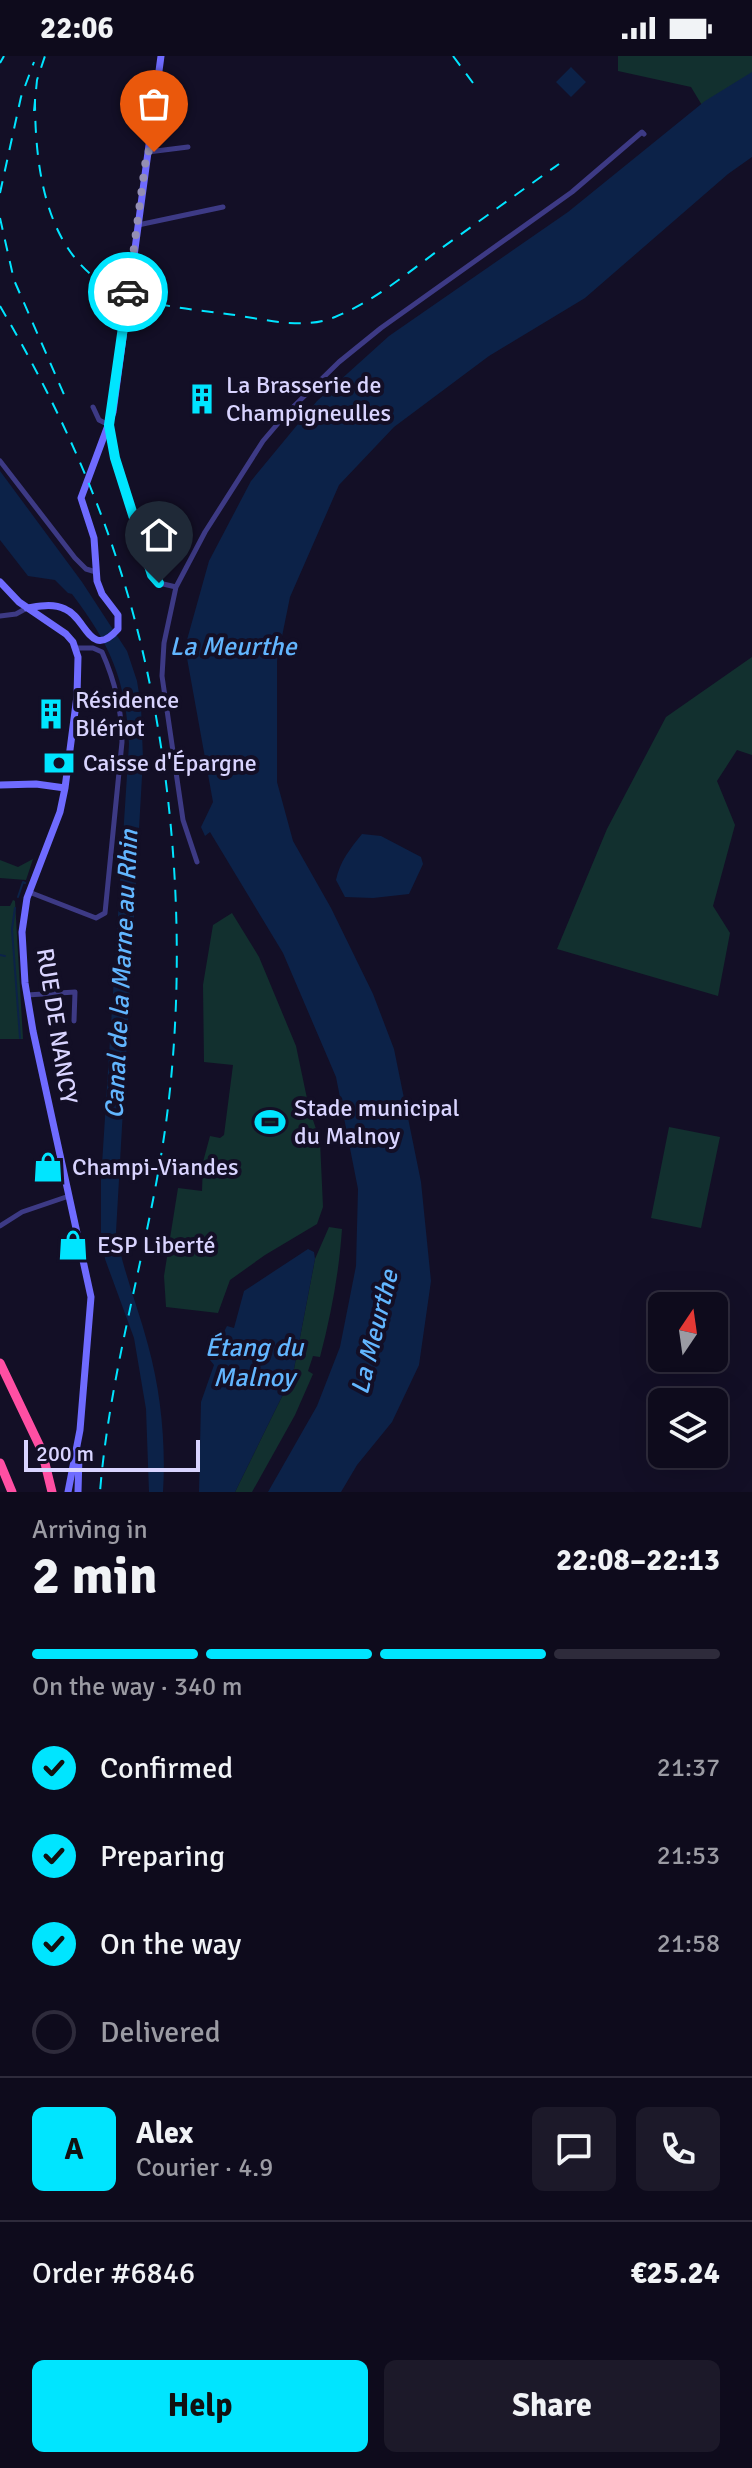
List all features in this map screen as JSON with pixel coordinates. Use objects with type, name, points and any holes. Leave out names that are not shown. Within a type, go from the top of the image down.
[{"type":"highway","points":[[0,1363],[36,1436],[52,1492]]},
{"type":"highway","points":[[0,1463],[12,1492]]},
{"type":"main road","points":[[27,608],[45,605],[71,612],[91,637],[103,641],[116,633],[119,623],[117,614],[101,591],[96,572],[94,538],[81,498],[109,425],[161,56]]},
{"type":"main road","points":[[0,582],[27,608],[66,634],[76,648]]},
{"type":"main road","points":[[47,620],[58,607]]},
{"type":"main road","name":"RUE DE NANCY","points":[[76,648],[77,696],[65,788],[60,812],[29,892],[22,932],[27,995],[91,1303],[80,1430]]},
{"type":"main road","points":[[0,785],[36,784],[65,788]]},
{"type":"main road","points":[[68,1492],[80,1430]]},
{"type":"main road","points":[[78,1492],[80,1430]]},
{"type":"street","points":[[197,862],[183,820],[162,676],[164,643],[176,587],[205,532],[263,441],[328,372],[362,343],[572,192],[642,132],[644,134]]},
{"type":"street","points":[[147,151],[188,147]]},
{"type":"street","points":[[137,224],[223,207]]},
{"type":"street","points":[[93,407],[99,420],[109,425],[115,458],[152,575],[159,583],[176,587]]},
{"type":"street","points":[[100,449],[115,458]]},
{"type":"street","points":[[100,449],[114,450]]},
{"type":"street","points":[[0,461],[75,558],[86,569],[96,572]]},
{"type":"street","points":[[0,616],[16,614],[27,608]]},
{"type":"street","points":[[29,892],[100,918],[105,913],[122,742],[121,717],[117,694],[102,652],[93,648],[76,648]]},
{"type":"street","points":[[27,995],[75,992],[74,1021]]},
{"type":"street","points":[[0,1226],[22,1212],[69,1196]]},
{"type":"green space","points":[[618,56],[752,56],[752,117],[720,135],[691,87],[618,71]]},
{"type":"green space","points":[[752,657],[752,755],[737,750],[717,781],[735,825],[713,906],[730,933],[718,996],[557,949],[607,829],[666,717]]},
{"type":"green space","points":[[33,859],[26,880],[0,878],[0,860],[18,867]]},
{"type":"green space","points":[[13,900],[23,1039],[0,1039],[0,906],[10,906]]},
{"type":"green space","name":"Stade municipal du Malnoy","points":[[232,913],[259,957],[296,1046],[309,1108],[320,1141],[323,1207],[317,1224],[230,1280],[218,1313],[166,1307],[164,1276],[178,1188],[202,1191],[203,1162],[210,1136],[220,1138],[224,1135],[233,1065],[204,1062],[203,985],[213,925]]},
{"type":"green space","points":[[669,1127],[720,1137],[701,1228],[651,1218]]},
{"type":"green space","points":[[329,1227],[342,1229],[334,1294],[320,1357],[313,1356],[308,1371],[313,1374],[295,1415],[252,1492],[235,1492],[293,1374],[315,1259]]},
{"type":"water","points":[[571,67],[586,82],[571,97],[556,82]]},
{"type":"water","name":"La Meurthe","points":[[752,72],[752,157],[728,174],[585,298],[489,356],[394,427],[339,485],[290,597],[277,661],[277,782],[293,841],[331,908],[373,994],[394,1049],[421,1182],[431,1281],[419,1365],[392,1422],[357,1465],[341,1492],[268,1492],[317,1406],[340,1347],[356,1266],[358,1189],[336,1077],[283,953],[210,832],[205,836],[201,827],[213,802],[185,647],[209,561],[251,481],[317,401],[389,336],[568,212],[705,101]]},
{"type":"water","name":"Canal de la Marne au Rhin","points":[[0,471],[82,582],[127,651],[141,706],[143,759],[116,1232],[156,1381],[163,1437],[163,1492],[149,1492],[146,1409],[134,1338],[105,1259],[101,1234],[101,1180],[129,744],[124,701],[106,647],[72,594],[55,580],[28,576],[0,540]]},
{"type":"water","points":[[362,834],[381,836],[421,857],[423,864],[409,894],[345,897],[336,880],[346,856]]},
{"type":"water","name":"Étang du Malnoy","points":[[308,1249],[314,1252],[315,1259],[293,1374],[235,1492],[199,1492],[201,1402],[214,1365],[210,1360],[212,1355],[227,1326],[234,1328],[244,1291]]},
{"type":"waterway","points":[[18,897],[25,883]]},
{"type":"waterway","points":[[15,908],[12,929],[20,1038]]},
{"type":"waterway","points":[[0,955],[5,956]]},
{"type":"railway","points":[[0,63],[4,56]]},
{"type":"railway","points":[[34,111],[37,80],[45,56]]},
{"type":"railway","points":[[453,56],[473,83]]},
{"type":"railway","points":[[0,193],[21,97],[34,62]]},
{"type":"railway","points":[[35,99],[38,153],[49,207],[59,233],[91,275],[115,290],[156,303],[281,322],[322,321],[362,304],[559,164]]},
{"type":"railway","points":[[0,218],[14,280],[66,399]]},
{"type":"railway","points":[[0,306],[66,432],[94,496],[118,563],[152,697],[172,840],[176,984],[166,1123],[112,1399],[100,1492]]},
{"type":"way so far","points":[[128,292],[147,151],[154,152]]},
{"type":"place","name":"La Brasserie de Champigneulles","points":[[202,399]]},
{"type":"place","name":"Résidence Blériot","points":[[51,714]]},
{"type":"place","name":"Caisse d'Épargne","points":[[59,763]]},
{"type":"place","name":"Stade municipal du Malnoy","points":[[270,1122]]},
{"type":"place","name":"Champi-Viandes","points":[[48,1167]]},
{"type":"place","name":"ESP Liberté","points":[[73,1245]]},
{"type":"route","points":[[128,292],[109,425],[115,458],[152,575],[159,583]]}]
